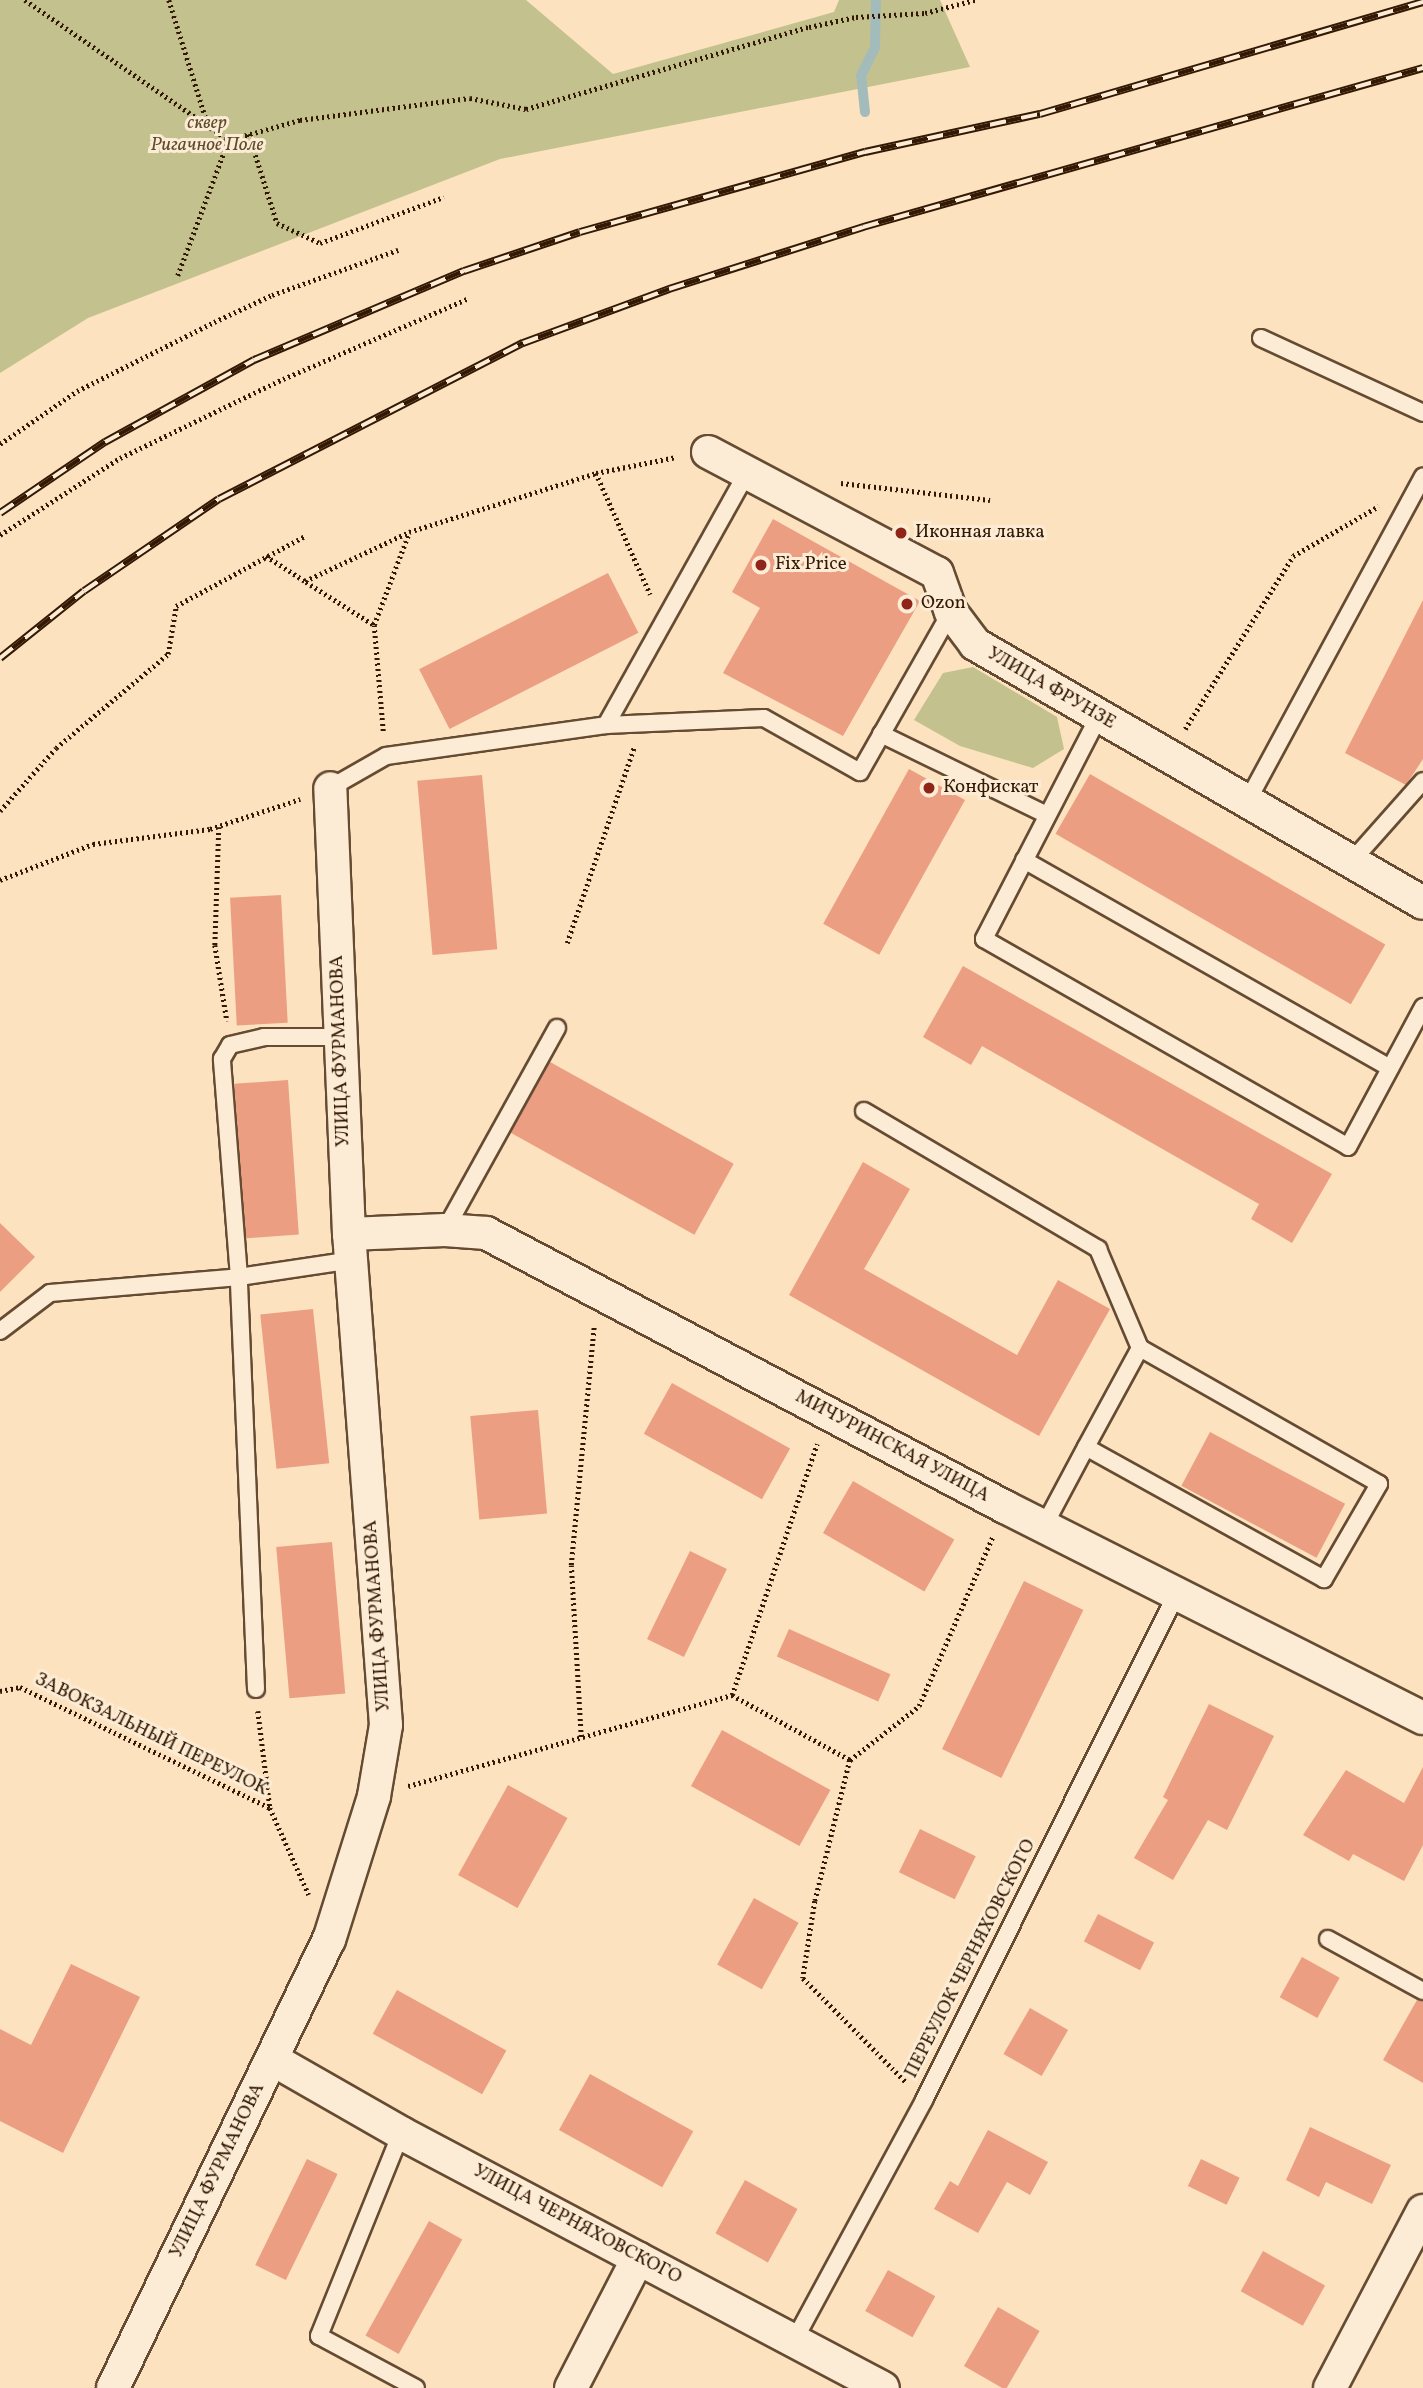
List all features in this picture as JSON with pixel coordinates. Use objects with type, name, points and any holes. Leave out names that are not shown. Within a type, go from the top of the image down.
[{"type":"street","name":"УЛИЦА ФРУНЗЕ","points":[[708,452],[937,573],[951,612],[975,644],[1423,903]]},
{"type":"street","name":"УЛИЦА ФУРМАНОВА","points":[[113,2388],[330,1941],[374,1796],[386,1725],[351,1247],[330,789]]},
{"type":"street","name":"МИЧУРИНСКАЯ УЛИЦА","points":[[351,1247],[445,1230],[486,1233],[1006,1507],[1423,1718]]},
{"type":"street","name":"УЛИЦА ЧЕРНЯХОВСКОГО","points":[[272,2059],[401,2133],[795,2339],[883,2388]]},
{"type":"street","points":[[1330,2388],[1423,2211]]},
{"type":"street","points":[[571,2388],[638,2258]]},
{"type":"lane","points":[[1261,338],[1423,413]]},
{"type":"lane","points":[[606,725],[747,473]]},
{"type":"lane","points":[[1247,802],[1422,480]]},
{"type":"lane","points":[[330,789],[386,756],[606,725],[764,718],[860,772],[951,612]]},
{"type":"lane","points":[[1099,716],[984,939],[1348,1147],[1423,1007]]},
{"type":"lane","points":[[881,734],[1047,815]]},
{"type":"lane","points":[[1352,862],[1423,781]]},
{"type":"lane","points":[[1024,860],[1390,1068]]},
{"type":"lane","points":[[445,1230],[557,1028]]},
{"type":"lane","points":[[256,1689],[239,1277],[222,1059],[230,1045],[264,1037],[340,1037]]},
{"type":"lane","points":[[864,1111],[1098,1249],[1140,1348],[1379,1484],[1324,1579],[1086,1447]]},
{"type":"lane","points":[[0,1331],[50,1293],[239,1277],[351,1247]]},
{"type":"lane","points":[[1044,1526],[1140,1348]]},
{"type":"lane","name":"ПЕРЕУЛОК ЧЕРНЯХОВСКОГО","points":[[795,2339],[924,2100],[1177,1593]]},
{"type":"lane","points":[[1328,1939],[1423,1991]]},
{"type":"lane","points":[[401,2133],[319,2336],[416,2388]]},
{"type":"path","points":[[25,0],[208,122],[229,140]]},
{"type":"path","points":[[169,0],[208,122]]},
{"type":"path","points":[[229,140],[300,120],[470,98],[526,109],[856,18],[892,17],[975,0]]},
{"type":"path","points":[[249,134],[277,223],[320,243],[444,197]]},
{"type":"path","points":[[178,276],[229,140]]},
{"type":"path","points":[[0,444],[77,391],[214,322],[272,295],[398,250]]},
{"type":"path","points":[[0,535],[120,457],[283,379],[467,299]]},
{"type":"path","points":[[305,581],[409,532],[596,473],[638,463]]},
{"type":"path","points":[[596,473],[663,621]]},
{"type":"path","points":[[1168,756],[1293,556],[1422,480]]},
{"type":"path","points":[[800,499],[825,481],[990,500]]},
{"type":"path","points":[[386,756],[374,625],[409,532]]},
{"type":"path","points":[[0,810],[56,748],[168,654],[176,606],[305,536]]},
{"type":"path","points":[[266,555],[374,625]]},
{"type":"path","points":[[567,943],[642,723]]},
{"type":"path","points":[[0,880],[93,844],[219,827],[330,789]]},
{"type":"path","points":[[219,827],[215,945],[230,1045]]},
{"type":"path","points":[[581,1737],[571,1565],[598,1293]]},
{"type":"path","points":[[732,1695],[827,1414]]},
{"type":"path","points":[[924,2100],[803,1978],[815,1901],[850,1760],[919,1706],[1006,1507]]},
{"type":"path","name":"ЗАВОКЗАЛЬНЫЙ ПЕРЕУЛОК","points":[[0,1692],[20,1687],[270,1808],[330,1941]]},
{"type":"path","points":[[256,1689],[270,1808]]},
{"type":"path","points":[[374,1796],[732,1695],[850,1760]]},
{"type":"green space","name":"сквер Ригачное Поле","points":[[0,0],[526,0],[613,74],[834,12],[839,0],[940,0],[970,67],[500,159],[88,318],[0,373]]},
{"type":"green space","points":[[973,667],[1057,717],[1064,749],[1033,768],[960,746],[914,720],[943,673]]},
{"type":"building","points":[[773,519],[920,601],[843,736],[723,673],[760,608],[732,592]]},
{"type":"building","points":[[608,573],[638,633],[450,729],[419,669]]},
{"type":"building","points":[[1423,600],[1423,759],[1406,785],[1345,753]]},
{"type":"building","points":[[909,769],[965,800],[879,955],[823,924]]},
{"type":"building","points":[[1090,774],[1385,944],[1351,1004],[1056,834]]},
{"type":"building","points":[[482,775],[497,949],[432,955],[417,781]]},
{"type":"building","points":[[281,895],[288,1023],[237,1025],[230,898]]},
{"type":"building","points":[[963,966],[1332,1174],[1292,1243],[1251,1219],[1259,1204],[982,1046],[971,1065],[923,1037]]},
{"type":"building","points":[[550,1062],[734,1164],[694,1235],[511,1133]]},
{"type":"building","points":[[288,1080],[299,1235],[245,1238],[234,1084]]},
{"type":"building","points":[[863,1162],[910,1189],[864,1269],[1017,1355],[1058,1280],[1110,1309],[1039,1436],[789,1295]]},
{"type":"building","points":[[0,1223],[35,1257],[0,1292]]},
{"type":"building","points":[[313,1309],[329,1463],[276,1469],[260,1315]]},
{"type":"building","points":[[672,1383],[790,1448],[762,1499],[644,1434]]},
{"type":"building","points":[[538,1410],[547,1514],[479,1520],[470,1416]]},
{"type":"building","points":[[1210,1432],[1345,1504],[1316,1558],[1181,1486]]},
{"type":"building","points":[[853,1481],[954,1540],[924,1591],[823,1533]]},
{"type":"building","points":[[332,1542],[345,1693],[289,1698],[276,1547]]},
{"type":"building","points":[[690,1551],[727,1569],[684,1657],[647,1639]]},
{"type":"building","points":[[1024,1581],[1083,1610],[1001,1778],[942,1749]]},
{"type":"building","points":[[789,1629],[890,1674],[878,1702],[777,1656]]},
{"type":"building","points":[[1209,1704],[1274,1736],[1227,1830],[1208,1820],[1173,1880],[1134,1858],[1168,1800],[1163,1797]]},
{"type":"building","points":[[722,1730],[830,1790],[799,1846],[691,1786]]},
{"type":"building","points":[[1423,1767],[1423,1845],[1404,1881],[1353,1854],[1349,1861],[1303,1835],[1346,1770],[1404,1803]]},
{"type":"building","points":[[508,1785],[567,1818],[518,1908],[458,1875]]},
{"type":"building","points":[[920,1829],[976,1856],[955,1899],[899,1872]]},
{"type":"building","points":[[754,1898],[799,1923],[762,1989],[717,1964]]},
{"type":"building","points":[[1098,1914],[1154,1943],[1140,1970],[1084,1942]]},
{"type":"building","points":[[1302,1957],[1340,1978],[1317,2018],[1280,1997]]},
{"type":"building","points":[[71,1964],[140,1997],[63,2153],[0,2121],[0,2029],[31,2045]]},
{"type":"building","points":[[397,1990],[506,2051],[482,2094],[373,2034]]},
{"type":"building","points":[[1417,2000],[1423,2001],[1423,2083],[1383,2060]]},
{"type":"building","points":[[1030,2008],[1068,2030],[1042,2076],[1004,2054]]},
{"type":"building","points":[[590,2074],[693,2131],[662,2187],[559,2130]]},
{"type":"building","points":[[1310,2127],[1391,2165],[1372,2204],[1326,2182],[1319,2197],[1286,2180]]},
{"type":"building","points":[[988,2130],[1048,2162],[1030,2195],[1007,2182],[978,2233],[934,2209],[950,2181],[958,2186]]},
{"type":"building","points":[[307,2159],[338,2174],[286,2280],[255,2265]]},
{"type":"building","points":[[1201,2159],[1240,2178],[1226,2205],[1188,2186]]},
{"type":"building","points":[[745,2180],[797,2209],[768,2262],[715,2233]]},
{"type":"building","points":[[429,2221],[462,2239],[399,2354],[365,2336]]},
{"type":"building","points":[[1263,2251],[1325,2285],[1303,2326],[1241,2291]]},
{"type":"building","points":[[888,2270],[935,2296],[912,2337],[865,2311]]},
{"type":"building","points":[[998,2307],[1040,2331],[1007,2388],[964,2366]]},
{"type":"waterway","points":[[865,112],[861,76],[875,47],[876,0]]},
{"type":"railway","points":[[0,513],[105,442],[254,360],[464,271],[580,232],[865,152],[1040,114],[1423,2]]},
{"type":"railway","points":[[0,658],[84,591],[219,499],[523,343],[669,289],[863,227],[1423,68]]},
{"type":"place","name":"Иконная лавка","points":[[901,533]]},
{"type":"place","name":"Fix Price","points":[[761,565]]},
{"type":"place","name":"Ozon","points":[[907,604]]},
{"type":"place","name":"Конфискат","points":[[929,788]]}]
